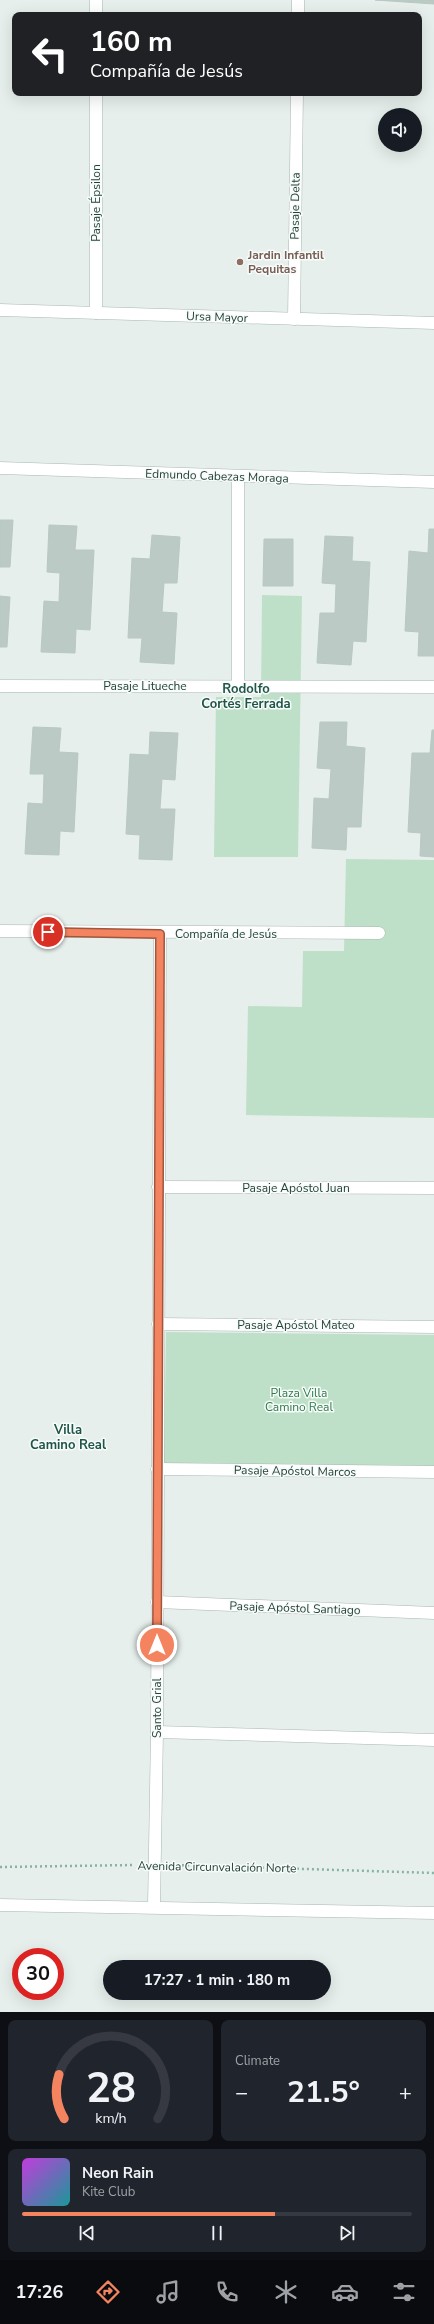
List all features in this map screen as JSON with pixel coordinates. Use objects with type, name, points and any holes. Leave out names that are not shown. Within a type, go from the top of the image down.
[{"type":"street","points":[[96,0],[96,12]]},
{"type":"street","points":[[298,0],[298,12]]},
{"type":"street","name":"Pasaje Épsilon","points":[[96,96],[96,313]]},
{"type":"street","name":"Pasaje Delta","points":[[294,319],[297,96]]},
{"type":"street","name":"Ursa Mayor","points":[[0,310],[434,323]]},
{"type":"street","name":"Edmundo Cabezas Moraga","points":[[0,468],[238,477],[434,482]]},
{"type":"street","points":[[238,477],[238,687]]},
{"type":"street","name":"Pasaje Litueche","points":[[0,686],[434,687]]},
{"type":"street","name":"Compañía de Jesús","points":[[0,931],[160,934],[379,933]]},
{"type":"street","name":"Santo Grial","points":[[154,1906],[157,1732],[160,934]]},
{"type":"street","name":"Pasaje Apóstol Juan","points":[[158,1187],[434,1188]]},
{"type":"street","name":"Pasaje Apóstol Mateo","points":[[158,1324],[434,1327]]},
{"type":"street","name":"Pasaje Apóstol Marcos","points":[[157,1469],[434,1472]]},
{"type":"street","name":"Pasaje Apóstol Santiago","points":[[157,1602],[434,1613]]},
{"type":"street","points":[[157,1732],[434,1740]]},
{"type":"street","points":[[0,1905],[154,1906],[434,1913]]},
{"type":"path","name":"Avenida Circunvalación Norte","points":[[0,1867],[154,1865],[434,1873]]},
{"type":"green space","points":[[262,595],[302,596],[298,857],[214,857],[216,697],[261,697]]},
{"type":"green space","points":[[346,859],[434,860],[434,1118],[246,1115],[248,1006],[302,1007],[303,951],[344,951]]},
{"type":"green space","name":"Plaza Villa Camino Real","points":[[166,1332],[434,1335],[434,1468],[164,1465]]},
{"type":"building","points":[[375,0],[434,0],[434,4]]},
{"type":"building","points":[[0,520],[13,520],[10,567],[0,567]]},
{"type":"building","points":[[49,525],[77,526],[75,550],[94,550],[90,630],[76,629],[75,653],[41,652],[44,601],[59,602],[60,573],[47,572]]},
{"type":"building","points":[[429,529],[434,529],[434,656],[418,656],[419,632],[405,631],[409,551],[428,553]]},
{"type":"building","points":[[152,535],[180,537],[177,583],[164,583],[162,612],[177,613],[174,664],[140,662],[142,638],[128,638],[132,558],[150,559]]},
{"type":"building","points":[[325,536],[353,537],[352,561],[370,562],[366,642],[353,641],[351,665],[317,663],[320,613],[335,613],[336,584],[322,583]]},
{"type":"building","points":[[264,539],[293,539],[293,586],[263,586]]},
{"type":"building","points":[[0,596],[10,597],[7,647],[0,647]]},
{"type":"building","points":[[320,722],[347,722],[346,746],[365,748],[361,827],[347,827],[346,850],[312,848],[314,798],[329,799],[331,769],[317,768]]},
{"type":"building","points":[[33,727],[61,728],[59,752],[78,753],[74,832],[60,831],[59,855],[25,854],[28,803],[43,804],[44,774],[30,774]]},
{"type":"building","points":[[432,730],[434,730],[434,857],[420,856],[421,833],[408,832],[412,753],[430,753]]},
{"type":"building","points":[[150,732],[178,733],[175,780],[162,779],[160,809],[175,809],[172,860],[139,859],[140,835],[126,834],[130,754],[149,755]]},
{"type":"place","name":"Jardin Infantil Pequitas","points":[[240,262]]},
{"type":"district","name":"Rodolfo Cortés Ferrada","points":[[246,696]]},
{"type":"district","name":"Villa Camino Real","points":[[68,1438]]},
{"type":"route","points":[[48,932],[160,934],[157,1645]]}]
